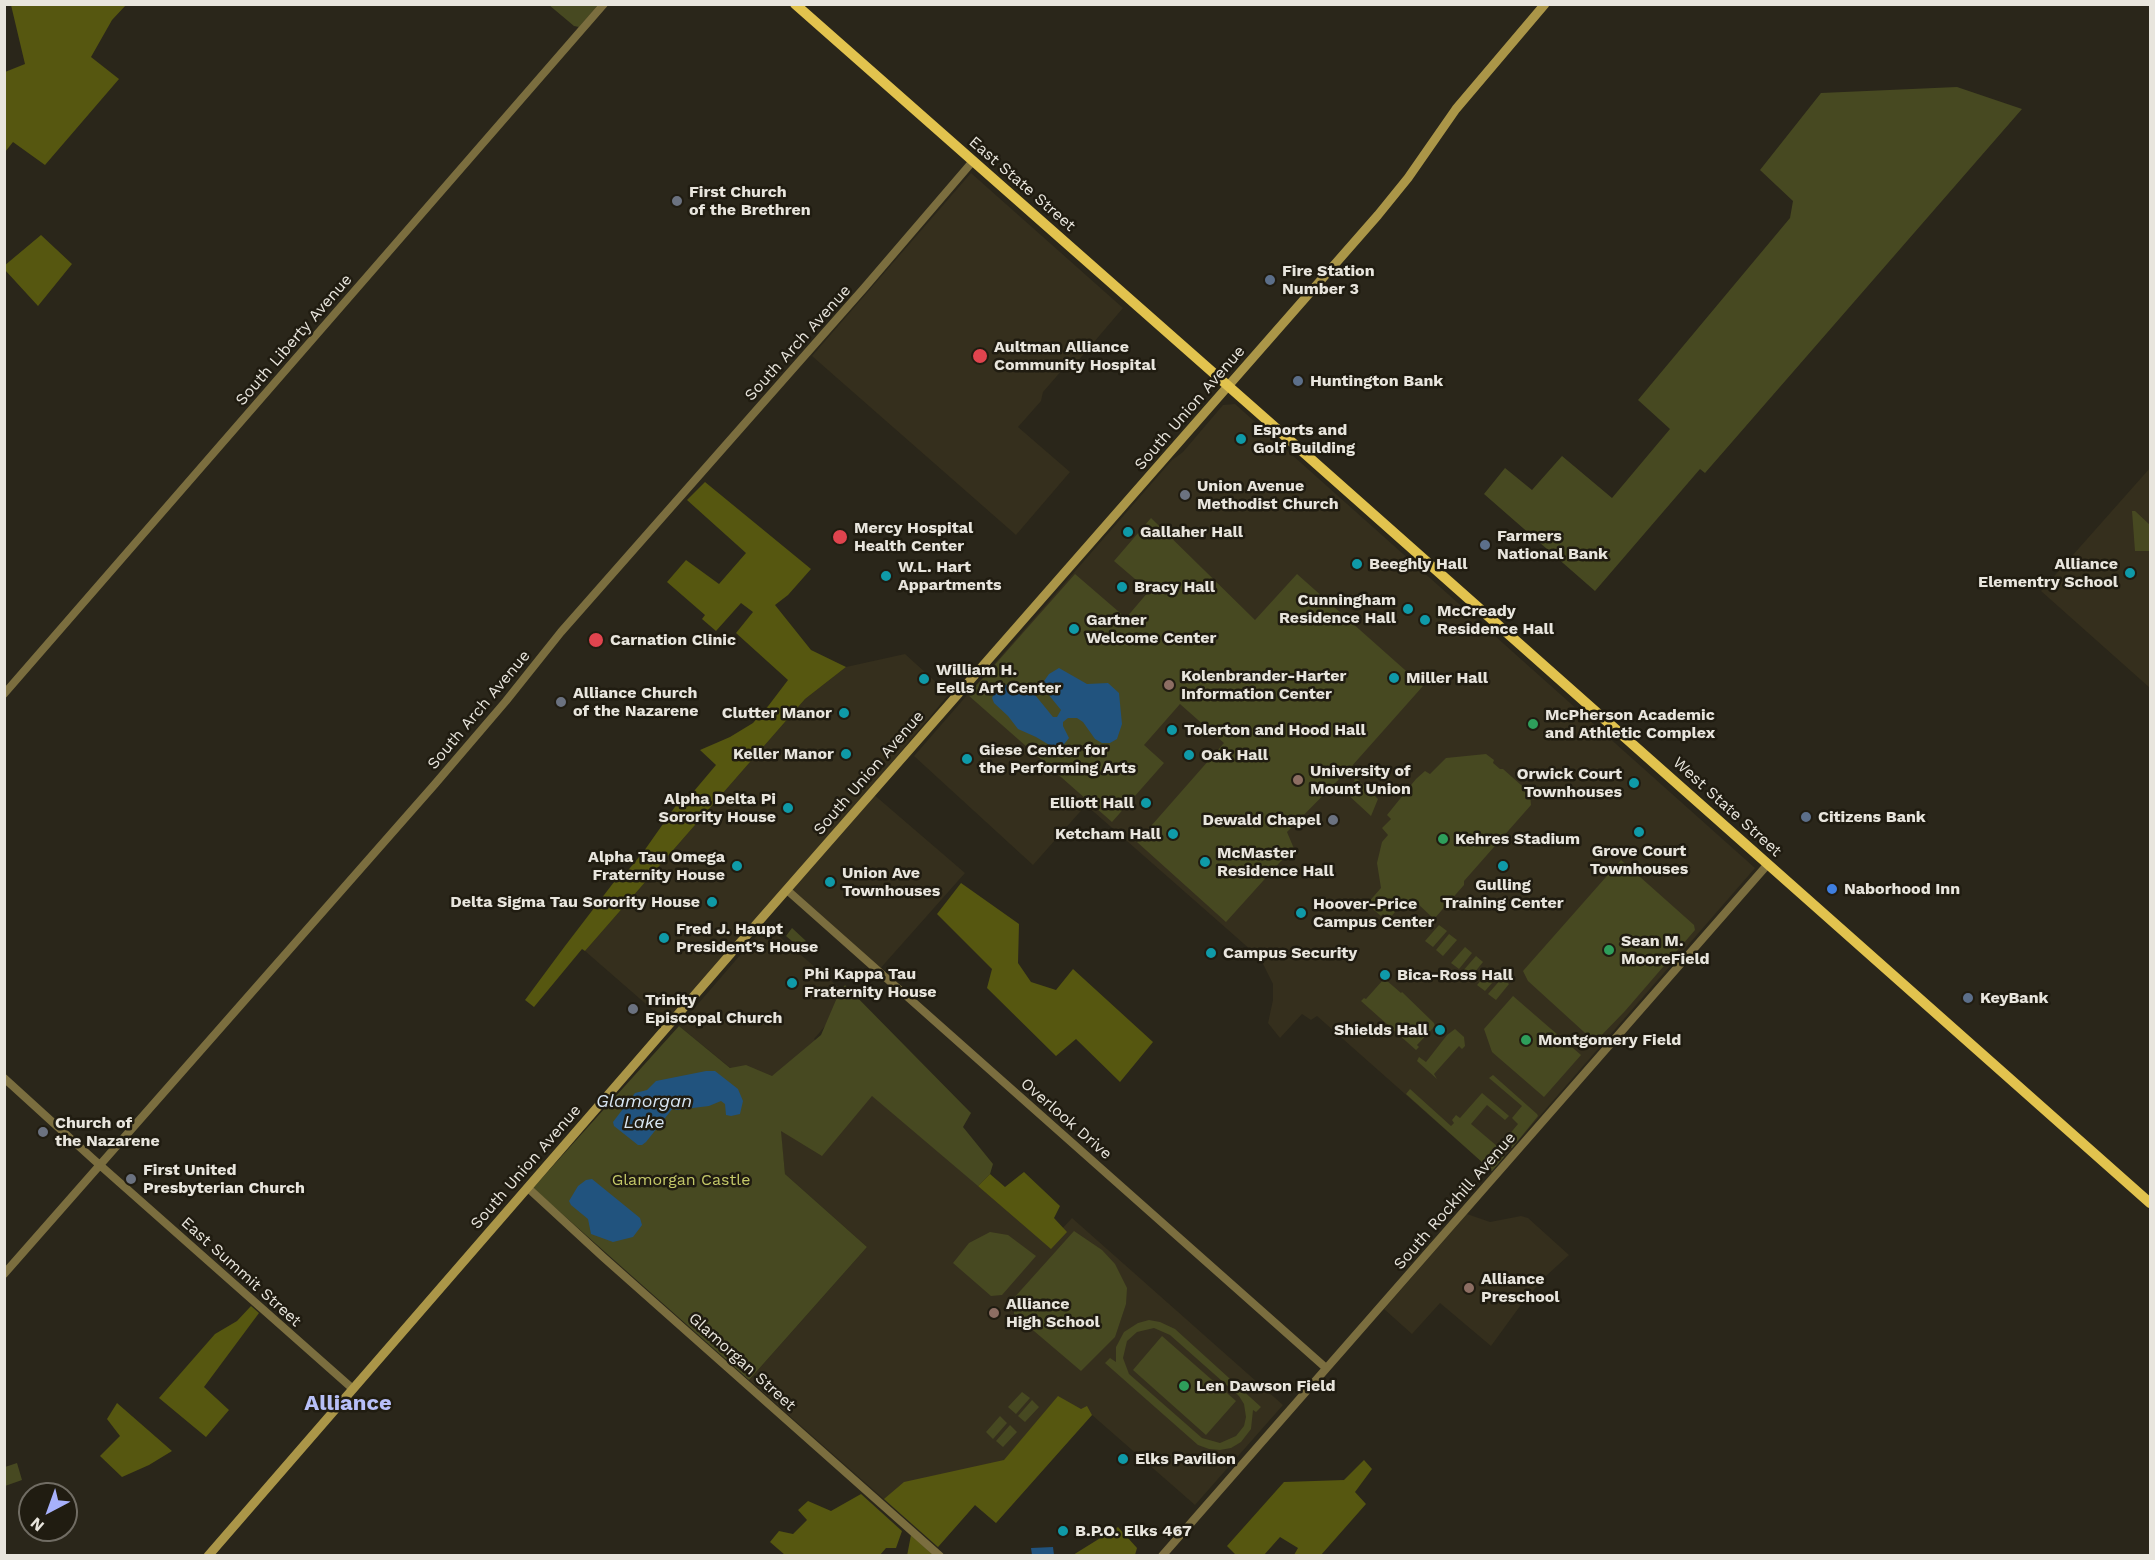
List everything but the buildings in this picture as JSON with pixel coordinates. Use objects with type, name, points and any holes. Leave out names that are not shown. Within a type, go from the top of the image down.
[{"type":"highway","name":"East State Street","points":[[795,4],[1229,387]]},
{"type":"highway","name":"West State Street","points":[[1229,387],[2151,1203]]},
{"type":"main road","name":"South Union Avenue","points":[[208,1556],[1397,193],[1456,109],[1545,4]]},
{"type":"street","name":"South Liberty Avenue","points":[[4,694],[604,4]]},
{"type":"street","name":"South Arch Avenue","points":[[4,1274],[435,784],[561,632],[973,161]]},
{"type":"street","name":"South Rockhill Avenue","points":[[1162,1556],[1768,864]]},
{"type":"street","name":"Overlook Drive","points":[[787,890],[1326,1368]]},
{"type":"street","name":"East Summit Street","points":[[4,1077],[100,1166],[353,1389]]},
{"type":"street","name":"Glamorgan Street","points":[[528,1188],[592,1248],[940,1556]]},
{"type":"shaded area","points":[[11,5],[126,5],[112,20],[91,57],[119,79],[45,165],[13,142],[5,152],[5,72],[25,64]]},
{"type":"shaded area","name":"Aultman Alliance Community Hospital","points":[[971,173],[1123,308],[1071,369],[1063,369],[1043,392],[1041,401],[1018,427],[1070,472],[1016,535],[812,356]]},
{"type":"shaded area","points":[[41,235],[72,264],[38,306],[5,270],[4,266]]},
{"type":"shaded area","name":"University of Mount Union","points":[[1235,404],[1755,868],[1492,1171],[1317,1016],[1311,1020],[1302,1014],[1280,1038],[1268,1023],[1273,1000],[1273,984],[1260,958],[1086,805],[1033,865],[914,756],[1172,460],[1183,452],[1223,405]]},
{"type":"shaded area","points":[[2150,468],[2150,688],[2041,591]]},
{"type":"shaded area","points":[[705,482],[811,569],[788,595],[775,605],[811,650],[846,667],[805,699],[585,951],[582,949],[534,1007],[525,1000],[565,946],[614,882],[625,874],[644,851],[677,804],[689,797],[716,765],[700,750],[730,737],[753,723],[788,680],[736,633],[753,612],[741,603],[716,631],[702,619],[705,615],[667,582],[686,560],[719,584],[746,553],[687,500]]},
{"type":"shaded area","points":[[905,654],[949,694],[670,1025],[585,951],[805,699],[846,667]]},
{"type":"shaded area","points":[[872,793],[965,873],[878,971],[787,890]]},
{"type":"shaded area","points":[[961,883],[1019,924],[1018,963],[1031,982],[1056,990],[1073,969],[1153,1042],[1120,1082],[1076,1039],[1056,1056],[987,988],[992,969],[937,914]]},
{"type":"shaded area","name":"Alliance High School","points":[[766,925],[850,997],[814,1039],[824,1049],[1048,1244],[1072,1218],[1283,1405],[1195,1505],[1092,1415],[996,1523],[975,1505],[938,1547],[749,1380],[867,1247],[785,1174],[778,1107],[679,1026]]},
{"type":"shaded area","points":[[1024,1172],[1060,1206],[1054,1218],[1067,1232],[1051,1249],[978,1186],[990,1174],[1005,1187]]},
{"type":"shaded area","name":"Alliance Preschool","points":[[1467,1214],[1490,1222],[1521,1216],[1528,1218],[1569,1255],[1523,1302],[1491,1346],[1440,1303],[1412,1334],[1384,1309]]},
{"type":"shaded area","points":[[251,1306],[259,1313],[204,1387],[229,1410],[206,1437],[159,1398],[215,1334],[237,1321]]},
{"type":"shaded area","points":[[1058,1396],[1081,1409],[1087,1406],[1092,1415],[996,1523],[975,1505],[938,1547],[884,1499],[904,1482],[1004,1460]]},
{"type":"shaded area","points":[[117,1403],[172,1451],[149,1465],[122,1477],[100,1456],[120,1436],[107,1419]]},
{"type":"shaded area","points":[[1364,1460],[1372,1469],[1355,1492],[1366,1504],[1321,1555],[1294,1555],[1298,1548],[1280,1537],[1264,1555],[1236,1555],[1227,1546],[1284,1482],[1344,1480]]},
{"type":"shaded area","points":[[861,1494],[902,1531],[896,1548],[886,1548],[880,1555],[785,1555],[770,1542],[779,1531],[793,1534],[807,1520],[798,1510],[808,1501],[831,1511]]},
{"type":"shaded area","points":[[1118,1527],[1137,1548],[1135,1555],[1073,1555]]},
{"type":"shaded area","points":[[911,1535],[933,1555],[907,1556]]},
{"type":"green space","points":[[549,5],[598,5],[579,27],[574,26]]},
{"type":"green space","points":[[1957,87],[2022,109],[1705,473],[1700,469],[1595,591],[1484,494],[1505,468],[1532,490],[1562,456],[1612,498],[1670,429],[1638,400],[1790,218],[1793,201],[1760,170],[1821,93]]},
{"type":"green space","points":[[2132,511],[2135,511],[2150,525],[2150,551],[2135,551]]},
{"type":"green space","points":[[1151,518],[1255,620],[1297,574],[1423,686],[1351,767],[1287,832],[1295,851],[1281,861],[1226,922],[1137,842],[1224,743],[1180,704],[1144,745],[1164,763],[1112,822],[968,695],[1075,574],[1126,618],[1149,591],[1114,561]]},
{"type":"green space","name":"Kehres Stadium","points":[[1486,754],[1494,760],[1493,763],[1530,793],[1531,805],[1434,919],[1417,903],[1407,903],[1399,899],[1395,900],[1390,907],[1395,912],[1389,919],[1383,914],[1381,916],[1367,904],[1381,888],[1377,863],[1382,842],[1388,835],[1382,828],[1391,819],[1387,815],[1416,779],[1425,771],[1430,774],[1446,758]]},
{"type":"green space","points":[[1355,777],[1378,799],[1371,816],[1345,792],[1354,782]]},
{"type":"green space","name":"Sean M. MooreField","points":[[1621,860],[1694,925],[1695,930],[1595,1042],[1528,981],[1523,971]]},
{"type":"green space","points":[[1439,925],[1447,931],[1433,947],[1425,941]]},
{"type":"green space","points":[[792,928],[806,941],[800,948],[786,936]]},
{"type":"green space","points":[[1449,934],[1457,940],[1443,956],[1436,950]]},
{"type":"green space","points":[[1465,947],[1472,953],[1459,969],[1451,963]]},
{"type":"green space","points":[[1476,956],[1483,962],[1470,978],[1462,972]]},
{"type":"green space","points":[[1491,969],[1499,975],[1485,991],[1477,985]]},
{"type":"green space","points":[[1502,978],[1509,984],[1496,1000],[1488,994]]},
{"type":"green space","points":[[1383,980],[1402,992],[1434,1023],[1435,1026],[1417,1045],[1419,1047],[1416,1050],[1361,1001],[1366,999]]},
{"type":"green space","name":"Glamorgan Castle","points":[[845,985],[971,1113],[963,1127],[993,1164],[990,1174],[978,1186],[872,1096],[822,1156],[781,1131],[785,1174],[867,1247],[749,1380],[533,1188],[679,1026],[730,1068],[746,1065],[772,1076],[821,1035],[839,993]]},
{"type":"green space","name":"Montgomery Field","points":[[1513,996],[1581,1055],[1544,1097],[1492,1052],[1484,1029]]},
{"type":"green space","points":[[1455,1029],[1464,1037],[1465,1046],[1462,1049],[1459,1046],[1434,1074],[1437,1079],[1417,1061],[1419,1057],[1426,1062],[1447,1035]]},
{"type":"green space","points":[[1493,1075],[1538,1116],[1512,1148],[1506,1147],[1503,1142],[1518,1124],[1512,1118],[1522,1106],[1489,1078]]},
{"type":"green space","points":[[1410,1089],[1451,1126],[1456,1115],[1460,1118],[1482,1093],[1509,1116],[1505,1120],[1487,1105],[1471,1124],[1504,1152],[1504,1157],[1492,1171],[1406,1094]]},
{"type":"green space","points":[[1074,1231],[1102,1250],[1115,1264],[1127,1288],[1126,1304],[1115,1337],[1081,1371],[1014,1314],[1013,1299]]},
{"type":"green space","points":[[990,1232],[1008,1235],[1036,1256],[1002,1295],[991,1296],[953,1263],[969,1243]]},
{"type":"green space","points":[[1149,1320],[1175,1329],[1261,1407],[1256,1412],[1253,1410],[1251,1429],[1241,1442],[1231,1448],[1220,1450],[1198,1445],[1105,1363],[1110,1358],[1116,1362],[1116,1347],[1124,1332],[1138,1323]],"holes":[[[1154,1328],[1170,1335],[1239,1396],[1244,1404],[1246,1417],[1244,1426],[1236,1436],[1220,1443],[1202,1438],[1129,1374],[1123,1358],[1127,1341],[1137,1332]]]},
{"type":"green space","name":"Len Dawson Field","points":[[1162,1336],[1236,1401],[1206,1435],[1133,1370]]},
{"type":"green space","points":[[1022,1392],[1030,1398],[1016,1414],[1008,1407]]},
{"type":"green space","points":[[1032,1400],[1039,1407],[1025,1422],[1018,1416]]},
{"type":"green space","points":[[1000,1416],[1007,1423],[993,1439],[986,1432]]},
{"type":"green space","points":[[1010,1425],[1017,1432],[1003,1447],[996,1441]]},
{"type":"green space","points":[[17,1463],[22,1480],[5,1486],[5,1467]]},
{"type":"water","points":[[1059,668],[1087,684],[1108,683],[1119,693],[1122,724],[1117,739],[1110,743],[1102,743],[1095,739],[1083,722],[1077,718],[1068,718],[1063,722],[1063,726],[1069,738],[1061,748],[1056,749],[1018,729],[994,703],[992,698],[996,689],[1011,683],[1019,684],[1031,690],[1053,717],[1057,717],[1061,710],[1042,684],[1049,674]]},
{"type":"water","name":"Glamorgan Lake","points":[[715,1071],[738,1089],[743,1101],[740,1114],[726,1115],[725,1104],[721,1101],[709,1106],[676,1110],[673,1108],[642,1145],[638,1145],[614,1126],[613,1122],[635,1093],[647,1090],[656,1081]]},
{"type":"water","points":[[592,1179],[640,1218],[642,1225],[633,1237],[613,1242],[591,1234],[588,1219],[569,1201],[578,1186]]},
{"type":"water","points":[[1053,1547],[1054,1555],[1032,1555],[1031,1548]]},
{"type":"place","name":"First Church of the Brethren","points":[[677,201]]},
{"type":"place","name":"Fire Station Number 3","points":[[1270,280]]},
{"type":"place","name":"Aultman Alliance Community Hospital","points":[[980,356]]},
{"type":"place","name":"Huntington Bank","points":[[1298,381]]},
{"type":"place","name":"Esports and Golf Building","points":[[1241,439]]},
{"type":"place","name":"Union Avenue Methodist Church","points":[[1185,495]]},
{"type":"place","name":"Gallaher Hall","points":[[1128,532]]},
{"type":"place","name":"Mercy Hospital Health Center","points":[[840,537]]},
{"type":"place","name":"Farmers National Bank","points":[[1485,545]]},
{"type":"place","name":"Beeghly Hall","points":[[1357,564]]},
{"type":"place","name":"Alliance Elementry School","points":[[2130,573]]},
{"type":"place","name":"W.L. Hart Appartments","points":[[886,576]]},
{"type":"place","name":"Bracy Hall","points":[[1122,587]]},
{"type":"place","name":"Cunningham Residence Hall","points":[[1408,609]]},
{"type":"place","name":"McCready Residence Hall","points":[[1425,620]]},
{"type":"place","name":"Gartner Welcome Center","points":[[1074,629]]},
{"type":"place","name":"Carnation Clinic","points":[[596,640]]},
{"type":"place","name":"Miller Hall","points":[[1394,678]]},
{"type":"place","name":"William H. Eells Art Center","points":[[924,679]]},
{"type":"place","name":"Kolenbrander-Harter Information Center","points":[[1169,685]]},
{"type":"place","name":"Alliance Church of the Nazarene","points":[[561,702]]},
{"type":"place","name":"Clutter Manor","points":[[844,713]]},
{"type":"place","name":"McPherson Academic and Athletic Complex","points":[[1533,724]]},
{"type":"place","name":"Tolerton and Hood Hall","points":[[1172,730]]},
{"type":"place","name":"Keller Manor","points":[[846,754]]},
{"type":"place","name":"Oak Hall","points":[[1189,755]]},
{"type":"place","name":"Giese Center for the Performing Arts","points":[[967,759]]},
{"type":"place","name":"University of Mount Union","points":[[1298,780]]},
{"type":"place","name":"Orwick Court Townhouses","points":[[1634,783]]},
{"type":"place","name":"Elliott Hall","points":[[1146,803]]},
{"type":"place","name":"Alpha Delta Pi Sorority House","points":[[788,808]]},
{"type":"place","name":"Citizens Bank","points":[[1806,817]]},
{"type":"place","name":"Dewald Chapel","points":[[1333,820]]},
{"type":"place","name":"Grove Court Townhouses","points":[[1639,832]]},
{"type":"place","name":"Ketcham Hall","points":[[1173,834]]},
{"type":"place","name":"Kehres Stadium","points":[[1443,839]]},
{"type":"place","name":"McMaster Residence Hall","points":[[1205,862]]},
{"type":"place","name":"Alpha Tau Omega Fraternity House","points":[[737,866]]},
{"type":"place","name":"Gulling Training Center","points":[[1503,866]]},
{"type":"place","name":"Union Ave Townhouses","points":[[830,882]]},
{"type":"place","name":"Naborhood Inn","points":[[1832,889]]},
{"type":"place","name":"Delta Sigma Tau Sorority House","points":[[712,902]]},
{"type":"place","name":"Hoover-Price Campus Center","points":[[1301,913]]},
{"type":"place","name":"Fred J. Haupt President’s House","points":[[664,938]]},
{"type":"place","name":"Sean M. MooreField","points":[[1609,950]]},
{"type":"place","name":"Campus Security","points":[[1211,953]]},
{"type":"place","name":"Bica-Ross Hall","points":[[1385,975]]},
{"type":"place","name":"Phi Kappa Tau Fraternity House","points":[[792,983]]},
{"type":"place","name":"KeyBank","points":[[1968,998]]},
{"type":"place","name":"Trinity Episcopal Church","points":[[633,1009]]},
{"type":"place","name":"Shields Hall","points":[[1440,1030]]},
{"type":"place","name":"Montgomery Field","points":[[1526,1040]]},
{"type":"place","name":"Church of the Nazarene","points":[[43,1132]]},
{"type":"place","name":"First United Presbyterian Church","points":[[131,1179]]},
{"type":"place","name":"Alliance Preschool","points":[[1469,1288]]},
{"type":"place","name":"Alliance High School","points":[[994,1313]]},
{"type":"place","name":"Len Dawson Field","points":[[1184,1386]]},
{"type":"place","name":"Elks Pavilion","points":[[1123,1459]]},
{"type":"place","name":"B.P.O. Elks 467","points":[[1063,1531]]},
{"type":"district","name":"Alliance","points":[[348,1404]]}]
